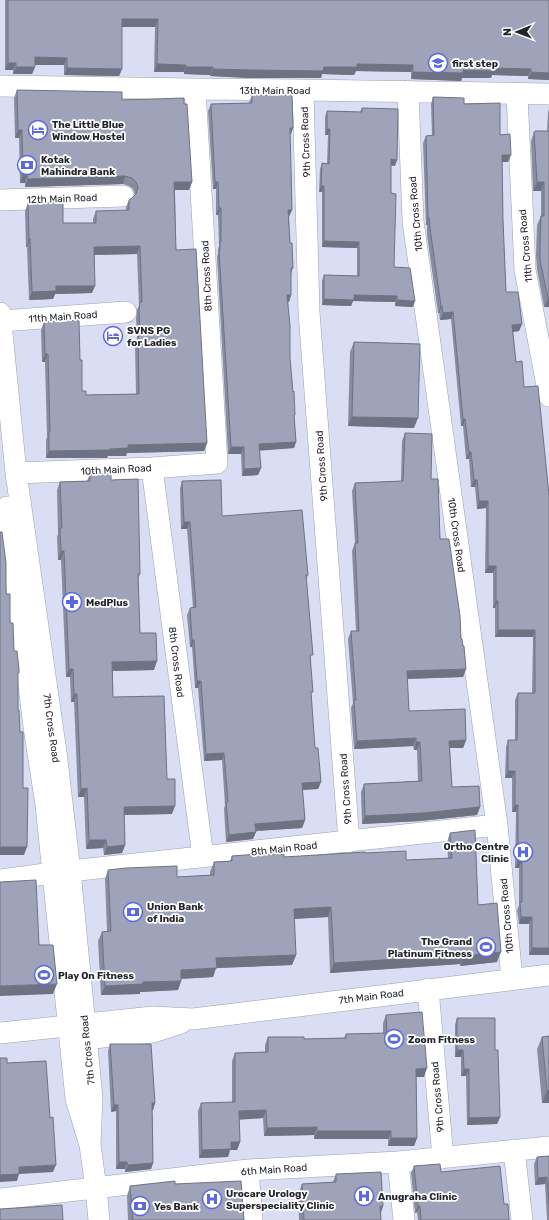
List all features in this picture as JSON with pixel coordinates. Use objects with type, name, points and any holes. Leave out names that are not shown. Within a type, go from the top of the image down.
[{"type":"street","name":"13th Main Road","points":[[0,86],[549,94]]},
{"type":"street","name":"8th Cross Road","points":[[195,89],[217,463]]},
{"type":"street","name":"9th Cross Road","points":[[304,90],[310,312],[349,842]]},
{"type":"street","name":"10th Cross Road","points":[[408,91],[413,221],[497,825],[512,979]]},
{"type":"street","name":"11th Cross Road","points":[[517,94],[525,270],[549,396]]},
{"type":"street","name":"12th Main Road","points":[[0,200],[123,196]]},
{"type":"street","name":"11th Main Road","points":[[0,317],[126,312]]},
{"type":"street","name":"7th Cross Road","points":[[0,317],[6,474],[15,582],[46,805],[62,872],[78,1032],[92,1098],[90,1145],[99,1220]]},
{"type":"street","name":"7th Cross Road","points":[[0,450],[6,474]]},
{"type":"street","name":"10th Main Road","points":[[6,474],[152,468],[217,463]]},
{"type":"street","name":"8th Cross Road","points":[[152,468],[202,857]]},
{"type":"street","name":"8th Main Road","points":[[0,880],[497,825]]},
{"type":"street","name":"7th Main Road","points":[[0,1033],[153,1032],[194,1019],[549,975]]},
{"type":"street","name":"9th Cross Road","points":[[428,989],[443,1158]]},
{"type":"street","name":"7th Main Road","points":[[0,1046],[78,1032]]},
{"type":"street","name":"6th Main Road","points":[[0,1199],[248,1170],[398,1162],[549,1147]]},
{"type":"street","points":[[514,1150],[522,1220]]},
{"type":"street","points":[[398,1162],[404,1220]]},
{"type":"street","points":[[248,1170],[252,1220]]},
{"type":"building","points":[[8,0],[549,0],[549,73],[531,72],[531,69],[493,68],[493,71],[463,70],[463,73],[413,72],[413,65],[357,64],[357,67],[324,67],[323,71],[213,69],[213,67],[186,67],[186,65],[157,64],[158,19],[122,19],[122,69],[67,68],[67,58],[35,57],[35,67],[16,67],[16,63],[8,63]]},
{"type":"building","points":[[17,90],[122,92],[122,100],[184,98],[184,104],[187,104],[192,182],[174,182],[176,250],[196,249],[207,443],[128,445],[128,448],[110,450],[49,451],[48,354],[45,354],[44,322],[79,320],[80,360],[82,360],[82,391],[86,391],[86,395],[139,394],[138,336],[140,336],[139,310],[140,302],[142,302],[140,246],[94,247],[95,286],[56,286],[56,291],[32,292],[28,203],[63,202],[63,223],[96,223],[96,211],[129,210],[129,200],[136,194],[138,187],[132,178],[125,176],[28,179],[27,175],[23,175],[22,130],[18,130]]},
{"type":"building","points":[[252,95],[292,95],[293,128],[290,128],[292,210],[288,210],[293,268],[291,268],[291,295],[287,295],[296,442],[259,444],[261,468],[244,469],[244,447],[231,447],[219,250],[221,242],[221,208],[219,208],[218,182],[215,182],[211,104],[252,103]]},
{"type":"building","points":[[433,97],[464,98],[464,104],[500,103],[500,135],[510,134],[511,155],[502,155],[506,292],[518,292],[522,324],[512,325],[516,362],[522,361],[524,387],[538,386],[549,495],[549,948],[532,948],[532,917],[521,917],[520,902],[522,902],[522,861],[518,861],[518,805],[515,805],[515,771],[508,771],[508,740],[517,740],[518,693],[535,693],[535,630],[498,630],[496,566],[488,566],[488,501],[479,501],[477,480],[474,480],[471,452],[469,452],[465,419],[463,419],[453,312],[443,313],[441,306],[428,218],[426,136],[434,135]]},
{"type":"building","points":[[362,108],[398,109],[397,160],[391,159],[391,193],[396,194],[394,267],[410,268],[415,301],[397,300],[397,296],[354,295],[354,300],[324,299],[324,275],[359,276],[359,242],[324,241],[324,186],[321,186],[322,163],[329,164],[330,129],[327,129],[327,111],[362,112]]},
{"type":"building","points":[[535,131],[549,131],[549,298],[540,260],[541,216],[544,216],[544,182],[537,182]]},
{"type":"building","points":[[354,342],[420,344],[418,418],[352,417]]},
{"type":"building","points":[[405,433],[432,434],[431,479],[438,479],[440,539],[449,539],[466,669],[407,671],[409,711],[465,709],[466,740],[449,741],[452,787],[479,786],[480,807],[423,813],[365,816],[364,784],[422,781],[420,742],[416,742],[416,738],[357,741],[354,700],[356,700],[351,631],[359,631],[355,543],[358,543],[355,483],[403,481]]},
{"type":"building","points":[[111,473],[111,480],[138,479],[140,574],[138,574],[140,633],[156,633],[157,661],[112,662],[113,697],[164,696],[167,779],[175,779],[175,806],[124,807],[125,845],[107,847],[106,840],[89,840],[87,788],[81,789],[77,694],[74,694],[73,669],[69,669],[64,551],[61,551],[60,528],[62,528],[60,482],[90,481],[90,474]]},
{"type":"building","points":[[221,480],[222,516],[302,510],[313,655],[310,655],[313,692],[311,692],[315,748],[318,748],[321,782],[302,783],[305,820],[255,824],[256,832],[229,835],[224,753],[206,754],[201,681],[197,681],[194,640],[192,640],[190,608],[196,607],[190,522],[184,522],[182,481]]},
{"type":"building","points":[[0,532],[2,532],[6,563],[6,594],[10,594],[10,623],[13,623],[14,651],[17,651],[19,669],[18,710],[20,732],[23,732],[23,788],[28,788],[27,847],[0,847]]},
{"type":"building","points":[[475,830],[478,905],[497,903],[501,952],[464,956],[334,963],[331,907],[294,909],[296,955],[216,958],[217,968],[181,970],[181,981],[143,982],[143,984],[105,986],[102,932],[111,931],[108,870],[177,866],[177,877],[214,875],[214,862],[232,861],[232,856],[258,854],[284,854],[284,857],[406,851],[406,860],[452,858],[450,833]]},
{"type":"building","points":[[36,880],[39,945],[53,945],[57,984],[0,986],[0,882]]},
{"type":"building","points":[[422,1012],[427,1068],[416,1069],[417,1138],[391,1138],[391,1131],[317,1131],[317,1127],[267,1128],[266,1110],[239,1111],[240,1142],[231,1142],[231,1149],[202,1150],[201,1103],[235,1102],[235,1053],[268,1052],[268,1037],[304,1037],[304,1039],[346,1038],[346,1034],[387,1033],[386,1015]]},
{"type":"building","points":[[457,1018],[495,1018],[495,1050],[498,1050],[500,1117],[469,1118],[469,1069],[464,1069],[463,1050],[457,1050]]},
{"type":"building","points":[[549,1036],[549,1091],[547,1091],[542,1037]]},
{"type":"building","points":[[110,1044],[151,1044],[155,1103],[152,1103],[153,1163],[128,1165],[127,1162],[119,1162],[118,1105],[114,1105]]},
{"type":"building","points":[[0,1058],[7,1058],[7,1063],[46,1061],[50,1118],[53,1117],[56,1165],[19,1167],[19,1174],[0,1175]]},
{"type":"building","points":[[549,1156],[549,1204],[547,1177],[538,1178],[537,1157]]},
{"type":"building","points":[[440,1164],[441,1172],[500,1166],[504,1204],[508,1204],[509,1220],[421,1220],[414,1166]]},
{"type":"building","points":[[381,1172],[383,1206],[380,1206],[381,1220],[304,1220],[302,1184],[336,1182],[336,1174]]},
{"type":"building","points":[[175,1181],[175,1184],[241,1181],[244,1220],[133,1220],[130,1186]]},
{"type":"building","points":[[62,1205],[63,1220],[0,1220],[0,1209]]},
{"type":"place","name":"first step","points":[[438,63]]},
{"type":"place","name":"The Little Blue Window Hostel","points":[[38,130]]},
{"type":"place","name":"Kotak Mahindra Bank","points":[[27,165]]},
{"type":"place","name":"SVNS PG for Ladies","points":[[113,336]]},
{"type":"place","name":"MedPlus","points":[[72,602]]},
{"type":"place","name":"Ortho Centre Clinic","points":[[523,852]]},
{"type":"place","name":"Union Bank of India","points":[[133,912]]},
{"type":"place","name":"The Grand Platinum Fitness","points":[[486,947]]},
{"type":"place","name":"Play On Fitness","points":[[44,975]]},
{"type":"place","name":"Zoom Fitness","points":[[394,1039]]},
{"type":"place","name":"Anugraha Clinic","points":[[364,1196]]},
{"type":"place","name":"Urocare Urology Superspeciality Clinic","points":[[212,1199]]},
{"type":"place","name":"Yes Bank","points":[[140,1206]]}]
